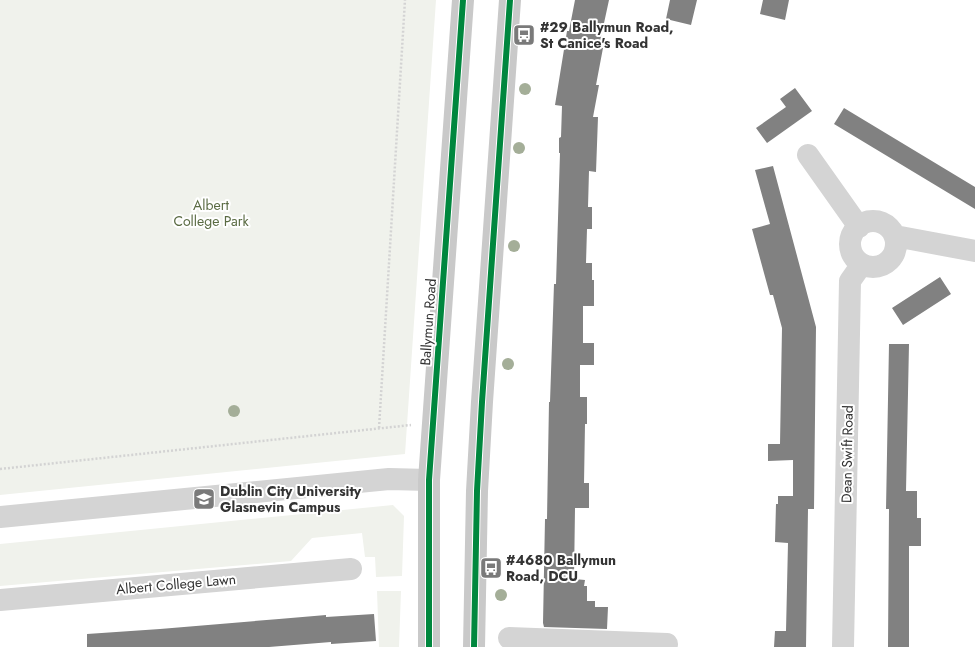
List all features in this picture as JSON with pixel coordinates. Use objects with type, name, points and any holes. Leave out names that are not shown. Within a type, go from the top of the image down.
[{"type":"main road","name":"Ballymun Road","points":[[429,647],[430,480],[463,0]]},
{"type":"main road","points":[[474,647],[477,485],[510,0]]},
{"type":"street","points":[[808,155],[859,227]]},
{"type":"street","points":[[872,221],[881,222],[889,227],[895,236],[897,243],[896,252],[891,260],[884,265],[875,268],[866,267],[858,262],[852,254],[850,246],[851,237],[855,229],[859,227],[864,223],[872,221]]},
{"type":"street","points":[[895,236],[975,251]]},
{"type":"street","name":"Dean Swift Road","points":[[843,647],[850,281],[862,264]]},
{"type":"street","points":[[0,517],[389,479],[430,480]]},
{"type":"street","name":"Albert College Lawn","points":[[0,600],[351,569]]},
{"type":"street","points":[[509,638],[667,644]]},
{"type":"path","points":[[379,428],[405,0]]},
{"type":"path","points":[[0,469],[413,425]]},
{"type":"green space","name":"Albert College Park","points":[[0,0],[436,0],[405,454],[0,495]]},
{"type":"green space","points":[[393,505],[404,516],[402,576],[376,577],[375,557],[365,557],[362,533],[312,538],[291,561],[0,586],[0,544]]},
{"type":"green space","points":[[377,591],[401,591],[399,647],[379,647]]},
{"type":"building","points":[[575,0],[609,0],[601,37],[600,47],[603,48],[596,85],[599,85],[593,117],[598,117],[596,172],[589,171],[588,207],[592,207],[592,229],[587,229],[586,263],[592,263],[592,280],[594,280],[594,306],[583,306],[583,343],[594,343],[594,365],[580,365],[580,397],[587,397],[584,483],[589,483],[589,508],[575,508],[574,579],[585,580],[584,586],[587,586],[587,601],[595,601],[595,607],[608,607],[607,629],[544,627],[543,623],[549,402],[554,284],[556,284],[560,153],[559,138],[561,137],[562,106],[555,105],[567,31],[569,31]]},
{"type":"building","points":[[670,0],[697,0],[691,25],[666,19]]},
{"type":"building","points":[[763,0],[789,0],[785,20],[760,14]]},
{"type":"building","points":[[795,88],[812,111],[767,143],[756,128],[786,107],[780,99]]},
{"type":"building","points":[[844,108],[975,187],[975,209],[834,124]]},
{"type":"building","points":[[773,166],[816,327],[814,509],[808,509],[806,647],[774,647],[775,631],[786,631],[788,543],[775,542],[776,504],[778,504],[778,496],[793,496],[793,460],[768,461],[768,444],[780,444],[782,328],[773,295],[770,295],[752,229],[770,224],[755,170]]},
{"type":"building","points":[[940,277],[951,294],[903,325],[892,308]]},
{"type":"building","points":[[889,344],[909,344],[906,491],[917,491],[917,518],[921,518],[921,546],[909,546],[909,647],[888,647],[889,509],[886,509]]},
{"type":"building","points":[[374,614],[376,641],[331,644],[331,642],[269,647],[87,647],[87,634],[326,615],[326,617]]},
{"type":"cycle path","points":[[429,647],[429,480],[463,0]]},
{"type":"cycle path","points":[[474,647],[477,491],[510,0]]},
{"type":"place","name":"#29 Ballymun Road, St Canice's Road","points":[[524,35]]},
{"type":"place","name":"Dublin City University Glasnevin Campus","points":[[204,499]]},
{"type":"place","name":"#4680 Ballymun Road, DCU","points":[[491,568]]}]
